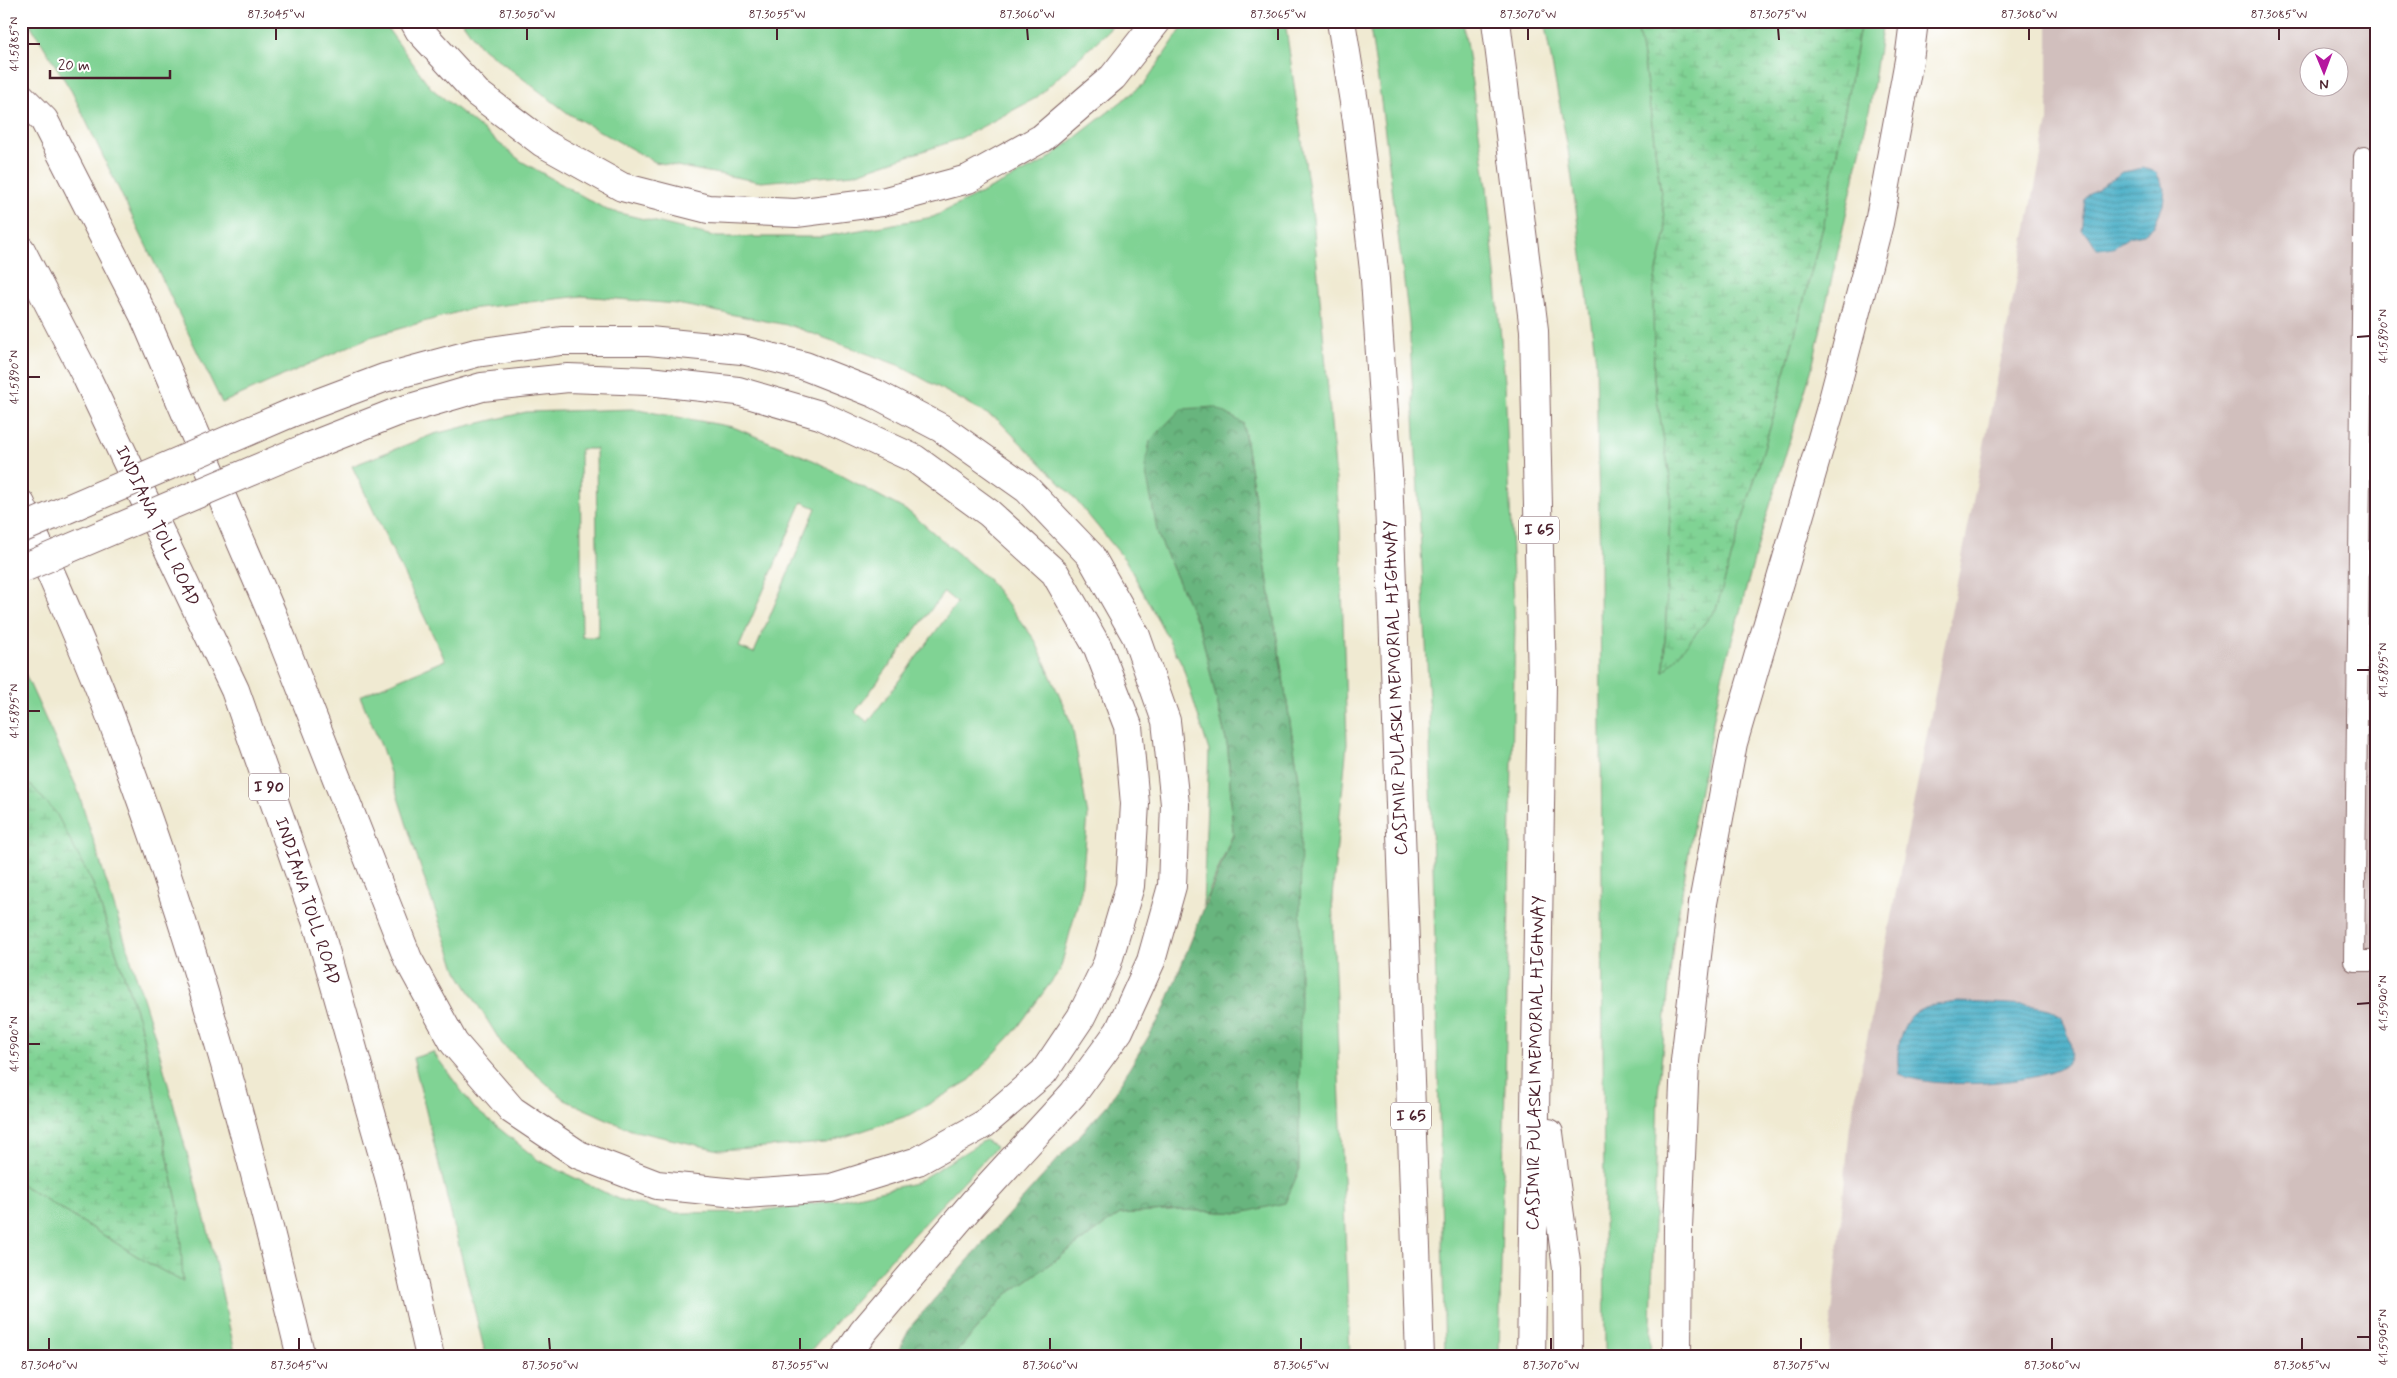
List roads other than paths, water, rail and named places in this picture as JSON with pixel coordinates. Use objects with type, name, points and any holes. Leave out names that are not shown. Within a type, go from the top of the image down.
[{"type":"highway","points":[[414,21],[419,30],[477,93],[543,143],[622,187],[708,209],[796,213],[882,202],[968,179],[1042,138],[1113,77],[1157,21]]},
{"type":"highway","name":"CASIMIR PULASKI MEMORIAL HIGHWAY","points":[[1342,21],[1357,121],[1375,279],[1388,474],[1420,1357]]},
{"type":"highway","name":"CASIMIR PULASKI MEMORIAL HIGHWAY","points":[[1496,21],[1534,330],[1542,683],[1538,1042],[1531,1357]]},
{"type":"highway","points":[[1677,1357],[1678,1228],[1685,1061],[1703,903],[1733,743],[1830,411],[1879,223],[1909,60],[1914,21]]},
{"type":"highway","points":[[21,97],[44,120],[144,316],[272,614],[408,959],[454,1044],[512,1110],[579,1155],[658,1185],[746,1194],[831,1188],[918,1161],[984,1124],[1044,1072],[1081,1017],[1107,964],[1130,886],[1135,804],[1128,726],[1098,648],[1055,573],[989,513],[915,459],[820,415],[738,391],[648,381],[568,378],[482,387],[397,412],[308,447],[21,569]]},
{"type":"highway","name":"INDIANA TOLL ROAD","points":[[21,250],[87,378],[235,690],[318,929],[390,1180],[430,1357]]},
{"type":"highway","points":[[21,529],[290,413],[384,378],[476,353],[561,341],[649,341],[742,350],[805,366],[868,390],[941,428],[1027,489],[1090,555],[1136,636],[1166,721],[1175,804],[1172,886],[1151,961],[1119,1030],[1074,1094],[973,1203],[863,1332],[846,1357]]},
{"type":"highway","points":[[21,504],[120,740],[196,962],[264,1202],[301,1357]]},
{"type":"highway","points":[[1538,1042],[1567,1270],[1568,1357]]},
{"type":"lane","points":[[2364,157],[2354,961],[2376,961]]},
{"type":"water","points":[[2143,168],[2156,172],[2165,189],[2163,205],[2154,226],[2144,234],[2129,237],[2112,248],[2097,249],[2089,236],[2081,230],[2085,199],[2090,193],[2123,172]]},
{"type":"water","points":[[1957,1002],[2020,1005],[2044,1008],[2056,1012],[2064,1022],[2067,1030],[2071,1049],[2069,1061],[2064,1066],[2031,1078],[1982,1083],[1957,1084],[1934,1082],[1914,1079],[1899,1074],[1898,1050],[1902,1033],[1909,1019],[1915,1013],[1925,1008]]}]
